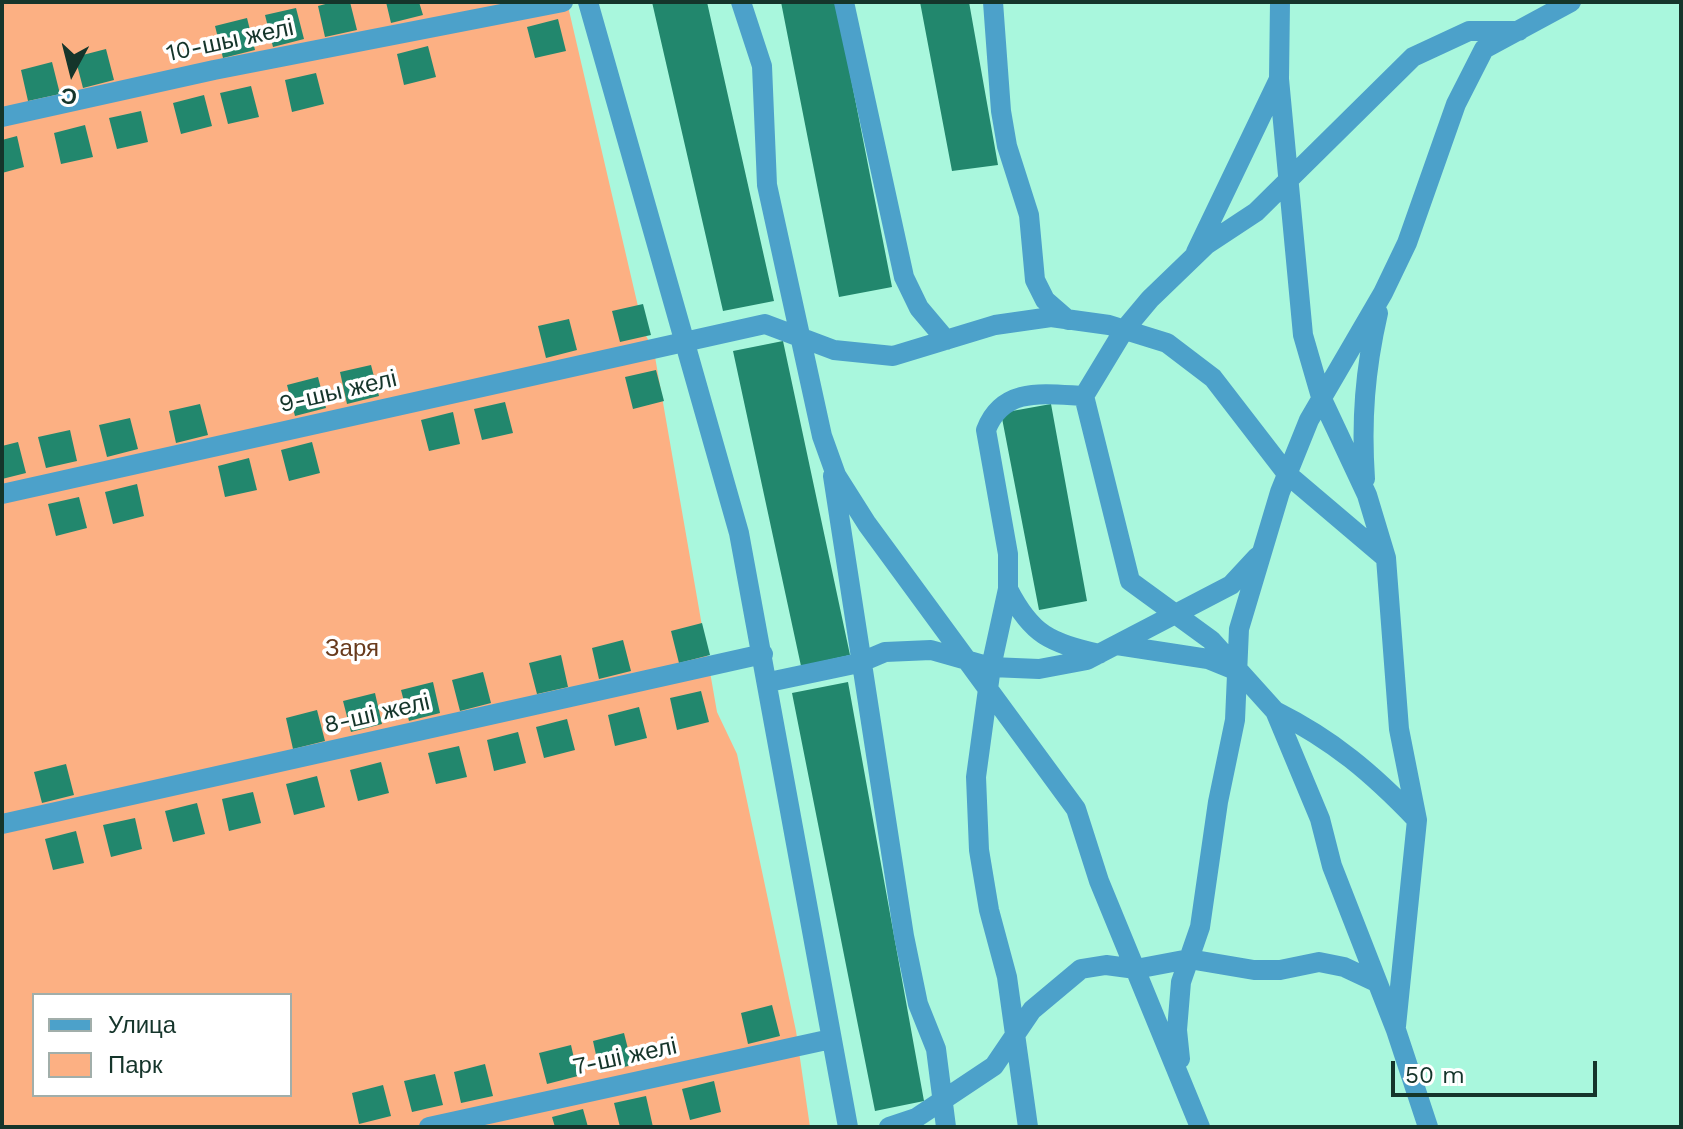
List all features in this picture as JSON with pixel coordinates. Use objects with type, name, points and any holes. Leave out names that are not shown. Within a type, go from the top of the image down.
[{"type":"street","name":"10-шы желі","points":[[2,117],[214,70],[563,2]]},
{"type":"street","points":[[588,2],[739,533],[769,682],[848,1127]]},
{"type":"street","points":[[741,2],[762,66],[767,185],[799,335],[836,475],[867,524],[1076,809],[1099,881],[1200,1127]]},
{"type":"street","points":[[844,2],[904,277],[919,308],[946,340]]},
{"type":"street","points":[[993,2],[1001,111],[1007,146],[1029,215],[1035,280],[1045,300],[1068,320]]},
{"type":"street","points":[[1181,1078],[1177,1030],[1181,982],[1200,927],[1218,802],[1235,720],[1239,629],[1287,474],[1321,397],[1383,293],[1407,243],[1456,104],[1484,49],[1571,2]]},
{"type":"street","points":[[1282,5],[1279,79],[1303,335],[1321,397],[1367,495],[1386,558],[1399,729],[1417,820],[1396,1030]]},
{"type":"street","points":[[1417,820],[1372,773],[1313,731],[1275,711],[1211,640],[1130,581],[1084,396],[1124,330],[1194,256],[1256,212],[1325,148],[1413,57],[1469,31],[1519,31]]},
{"type":"street","points":[[1194,256],[1279,79]]},
{"type":"street","points":[[1367,495],[1361,429],[1365,372],[1383,293]]},
{"type":"street","name":"9-шы желі","points":[[2,494],[765,324],[834,350],[893,356],[995,325],[1051,317],[1124,330],[1167,343],[1213,378],[1287,474],[1386,558]]},
{"type":"street","points":[[1028,1127],[1016,1035],[979,850],[976,777],[991,667],[1008,589],[1008,554],[986,430],[993,412],[1011,399],[1044,394],[1084,396]]},
{"type":"street","points":[[830,457],[859,663],[904,936],[918,1004],[936,1049],[946,1127]]},
{"type":"street","points":[[769,682],[859,663],[885,652],[931,650],[966,657],[991,667],[1039,669],[1087,660],[1231,585],[1262,551]]},
{"type":"street","points":[[1008,589],[1033,630],[1058,644],[1208,659],[1238,671]]},
{"type":"street","name":"8-ші желі","points":[[2,824],[763,654]]},
{"type":"street","points":[[1275,711],[1320,819],[1332,866],[1396,1030],[1428,1127]]},
{"type":"street","points":[[889,1127],[916,1118],[943,1097],[994,1066],[1032,1010],[1081,969],[1106,965],[1136,969],[1189,959],[1254,970],[1280,970],[1319,962],[1344,967],[1376,982]]},
{"type":"street","name":"7-ші желі","points":[[429,1127],[831,1039]]},
{"type":"green space","name":"Заря","points":[[2,2],[567,2],[644,332],[654,351],[717,712],[737,754],[796,1031],[810,1127],[2,1127]]},
{"type":"building","points":[[350,2],[357,30],[325,37],[318,6]]},
{"type":"building","points":[[386,2],[419,2],[423,15],[391,23]]},
{"type":"building","points":[[652,2],[707,2],[774,301],[723,311]]},
{"type":"building","points":[[781,2],[836,2],[892,287],[839,297]]},
{"type":"building","points":[[920,2],[969,2],[998,165],[952,171]]},
{"type":"building","points":[[296,8],[304,39],[273,47],[265,15]]},
{"type":"building","points":[[247,18],[255,50],[223,58],[215,26]]},
{"type":"building","points":[[558,19],[566,51],[535,58],[527,27]]},
{"type":"building","points":[[428,46],[436,77],[404,85],[397,54]]},
{"type":"building","points":[[106,49],[114,80],[83,88],[75,57]]},
{"type":"building","points":[[52,62],[60,94],[28,101],[21,70]]},
{"type":"building","points":[[316,73],[324,104],[292,112],[285,80]]},
{"type":"building","points":[[251,86],[259,117],[228,124],[220,93]]},
{"type":"building","points":[[204,95],[212,126],[181,134],[173,103]]},
{"type":"building","points":[[141,111],[148,142],[117,149],[109,118]]},
{"type":"building","points":[[85,125],[93,157],[61,164],[54,133]]},
{"type":"building","points":[[17,136],[24,167],[2,173],[2,140]]},
{"type":"building","points":[[643,304],[651,335],[620,342],[612,311]]},
{"type":"building","points":[[569,319],[577,350],[546,358],[538,326]]},
{"type":"building","points":[[783,341],[850,655],[801,666],[733,351]]},
{"type":"building","points":[[371,365],[379,396],[347,404],[340,372]]},
{"type":"building","points":[[656,370],[664,401],[633,409],[625,377]]},
{"type":"building","points":[[318,377],[326,408],[295,416],[287,385]]},
{"type":"building","points":[[505,402],[513,433],[482,440],[474,409]]},
{"type":"building","points":[[200,404],[208,435],[176,443],[169,411]]},
{"type":"building","points":[[1051,404],[1087,601],[1039,610],[1001,413]]},
{"type":"building","points":[[453,412],[460,444],[429,451],[421,420]]},
{"type":"building","points":[[130,418],[138,449],[107,457],[99,425]]},
{"type":"building","points":[[70,430],[77,461],[46,468],[38,437]]},
{"type":"building","points":[[18,442],[26,473],[2,479],[2,446]]},
{"type":"building","points":[[312,442],[320,473],[289,481],[281,450]]},
{"type":"building","points":[[249,458],[257,490],[225,497],[218,466]]},
{"type":"building","points":[[137,484],[144,516],[113,524],[105,492]]},
{"type":"building","points":[[79,497],[87,528],[56,536],[48,504]]},
{"type":"building","points":[[702,623],[710,655],[679,663],[671,631]]},
{"type":"building","points":[[623,640],[631,671],[599,679],[592,648]]},
{"type":"building","points":[[561,655],[568,687],[537,694],[529,663]]},
{"type":"building","points":[[483,672],[491,703],[460,711],[452,680]]},
{"type":"building","points":[[433,682],[440,713],[409,721],[401,690]]},
{"type":"building","points":[[848,682],[924,1101],[875,1111],[792,693]]},
{"type":"building","points":[[701,691],[709,722],[677,730],[670,698]]},
{"type":"building","points":[[375,693],[382,724],[351,732],[343,701]]},
{"type":"building","points":[[639,707],[647,738],[615,746],[608,715]]},
{"type":"building","points":[[317,710],[325,741],[293,749],[286,718]]},
{"type":"building","points":[[567,719],[575,750],[544,758],[536,727]]},
{"type":"building","points":[[518,732],[526,763],[494,771],[487,740]]},
{"type":"building","points":[[459,746],[467,777],[436,784],[428,753]]},
{"type":"building","points":[[381,762],[389,793],[358,801],[350,770]]},
{"type":"building","points":[[66,764],[74,795],[42,803],[34,772]]},
{"type":"building","points":[[317,776],[325,807],[294,815],[286,784]]},
{"type":"building","points":[[253,792],[261,823],[229,831],[222,799]]},
{"type":"building","points":[[197,803],[205,834],[173,842],[165,811]]},
{"type":"building","points":[[135,818],[142,849],[111,857],[103,825]]},
{"type":"building","points":[[76,831],[84,863],[53,870],[45,839]]},
{"type":"building","points":[[772,1005],[780,1036],[748,1044],[741,1013]]},
{"type":"building","points":[[624,1033],[632,1065],[600,1073],[593,1041]]},
{"type":"building","points":[[571,1045],[578,1076],[547,1084],[539,1053]]},
{"type":"building","points":[[485,1064],[493,1096],[461,1103],[454,1072]]},
{"type":"building","points":[[435,1074],[443,1105],[412,1112],[404,1081]]},
{"type":"building","points":[[714,1081],[721,1112],[690,1120],[682,1089]]},
{"type":"building","points":[[383,1085],[391,1116],[359,1124],[352,1093]]},
{"type":"building","points":[[646,1096],[653,1127],[620,1127],[614,1103]]},
{"type":"building","points":[[583,1109],[588,1127],[555,1127],[552,1117]]}]
